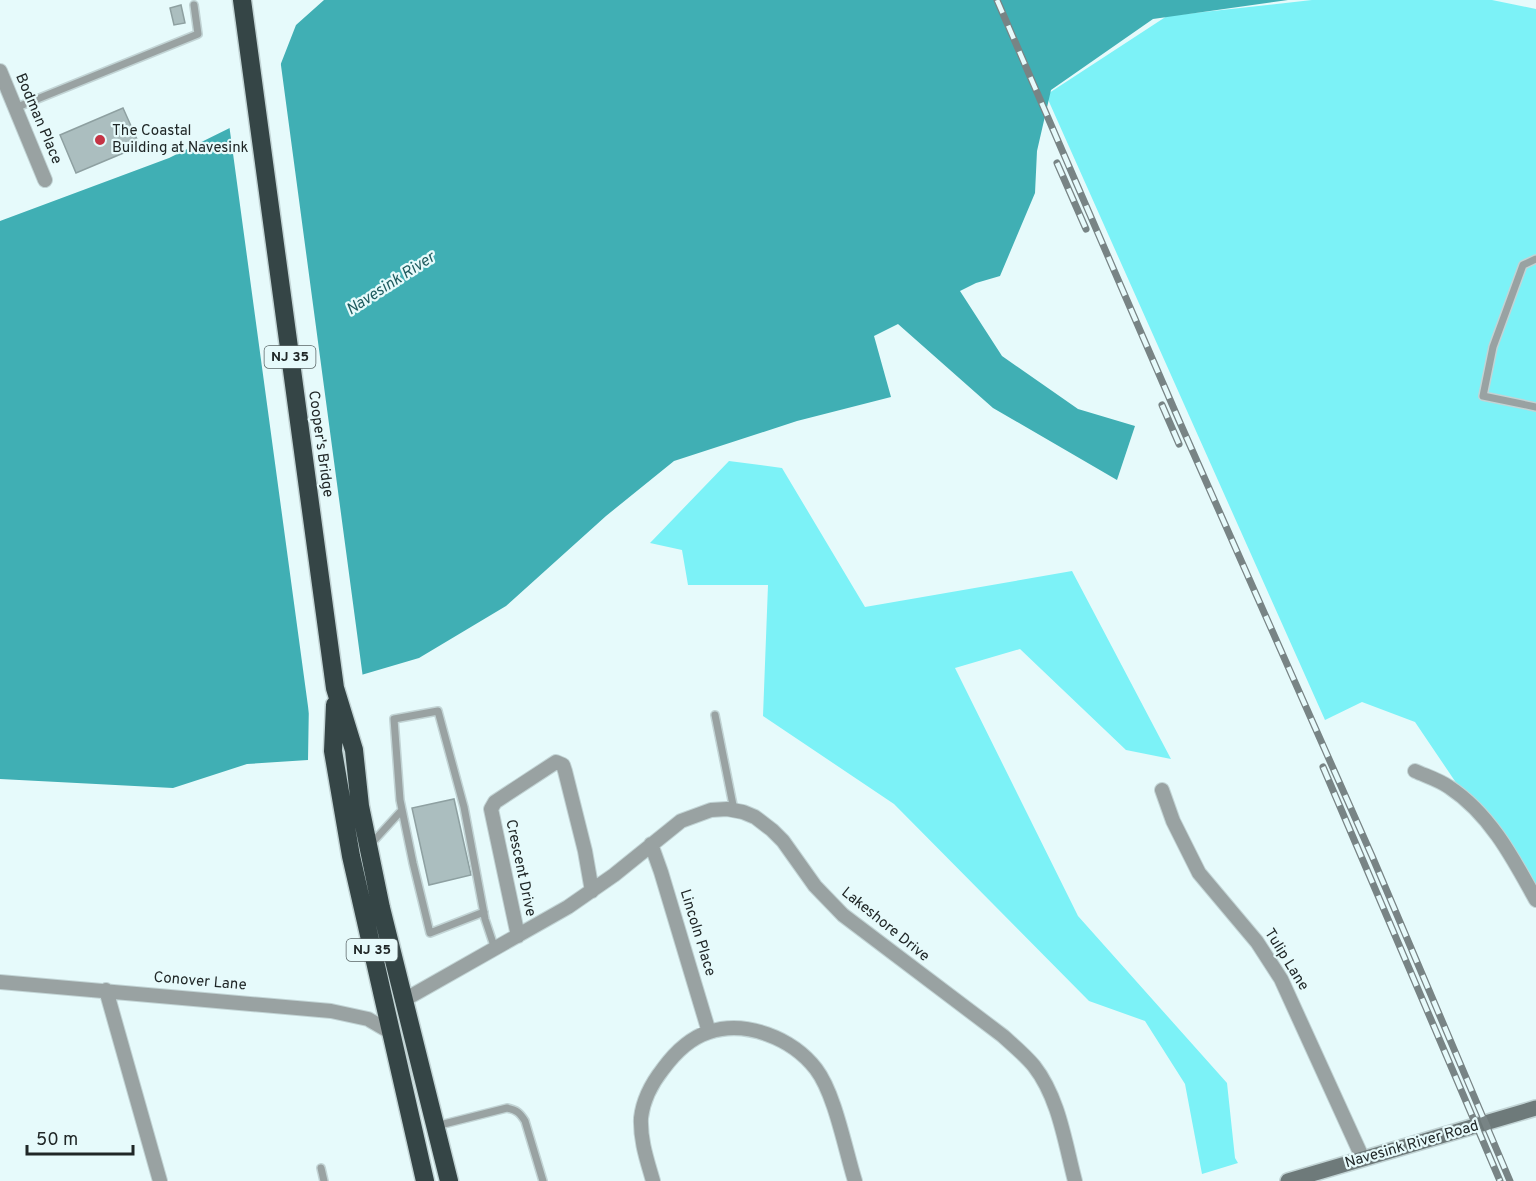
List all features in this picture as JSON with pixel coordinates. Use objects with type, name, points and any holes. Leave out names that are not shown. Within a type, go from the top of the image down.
[{"type":"highway","name":"Cooper's Bridge","points":[[242,0],[335,688]]},
{"type":"highway","name":"NJ 35","points":[[335,688],[333,751],[338,789],[365,924],[392,1032],[423,1181]]},
{"type":"highway","name":"NJ 35","points":[[335,688],[354,750],[368,848],[449,1181]]},
{"type":"main road","name":"Navesink River Road","points":[[1288,1181],[1536,1108]]},
{"type":"street","name":"Bodman Place","points":[[0,71],[45,180]]},
{"type":"street","name":"Crescent Drive","points":[[518,936],[492,809],[495,802],[556,762],[563,765],[566,771],[592,891]]},
{"type":"street","points":[[1415,771],[1449,787],[1476,810],[1506,845],[1536,900]]},
{"type":"street","name":"Tulip Lane","points":[[1162,790],[1173,821],[1200,873],[1257,942],[1281,979],[1363,1159]]},
{"type":"street","name":"Lakeshore Drive","points":[[404,1000],[518,936],[592,891],[681,821],[711,810],[734,810],[755,818],[772,830],[815,886],[843,915],[1004,1036],[1025,1056],[1047,1085],[1055,1105],[1075,1181]]},
{"type":"street","name":"Lincoln Place","points":[[651,844],[709,1032]]},
{"type":"street","name":"Conover Lane","points":[[0,982],[332,1011],[361,1016],[392,1032]]},
{"type":"street","points":[[106,990],[160,1181]]},
{"type":"street","points":[[653,1181],[641,1128],[641,1116],[652,1083],[673,1056],[693,1041],[709,1032],[729,1029],[762,1032],[789,1044],[816,1069],[829,1095],[855,1181]]},
{"type":"lane","points":[[15,108],[198,34],[194,6]]},
{"type":"lane","points":[[1536,259],[1523,265],[1493,347],[1483,396],[1536,408]]},
{"type":"lane","points":[[484,912],[430,933],[412,863],[402,810],[394,719],[438,711],[464,807],[484,912],[495,949]]},
{"type":"lane","points":[[715,715],[734,810]]},
{"type":"lane","points":[[368,848],[402,810]]},
{"type":"lane","points":[[436,1126],[507,1108],[521,1113],[543,1181]]},
{"type":"lane","points":[[321,1168],[324,1181]]},
{"type":"shaded area","points":[[1312,0],[1492,0],[1536,9],[1536,901],[1415,722],[1362,702],[1325,720],[1046,95],[1167,16]]},
{"type":"shaded area","points":[[729,461],[782,468],[865,607],[1072,571],[1171,759],[1126,750],[1020,649],[955,668],[1078,916],[1227,1083],[1235,1158],[1238,1163],[1202,1174],[1185,1084],[1145,1021],[1089,1001],[894,804],[763,716],[768,585],[688,585],[682,550],[650,543]]},
{"type":"water","name":"Navesink River","points":[[324,0],[1288,0],[1153,19],[1051,90],[1037,151],[1035,193],[1000,276],[976,283],[960,291],[1002,356],[1078,409],[1135,426],[1117,480],[993,408],[898,324],[874,336],[891,397],[797,421],[674,461],[606,516],[506,606],[419,658],[351,678],[309,699],[308,760],[247,764],[173,788],[0,779],[0,221],[169,158],[262,112],[296,25]]},
{"type":"pier","points":[[280,58],[363,678],[312,701],[310,721],[229,124],[260,109]]},
{"type":"building","points":[[181,5],[185,23],[174,25],[170,8]]},
{"type":"building","name":"The Coastal Building at Navesink","points":[[123,108],[140,146],[76,173],[60,135]]},
{"type":"building","points":[[454,799],[471,875],[429,885],[412,808]]},
{"type":"railway","points":[[997,0],[1181,425],[1372,856],[1510,1181]]},
{"type":"railway","points":[[1057,163],[1086,229]]},
{"type":"railway","points":[[1162,405],[1179,444]]},
{"type":"railway","points":[[1323,767],[1500,1181]]},
{"type":"place","name":"The Coastal Building at Navesink","points":[[100,140]]}]
